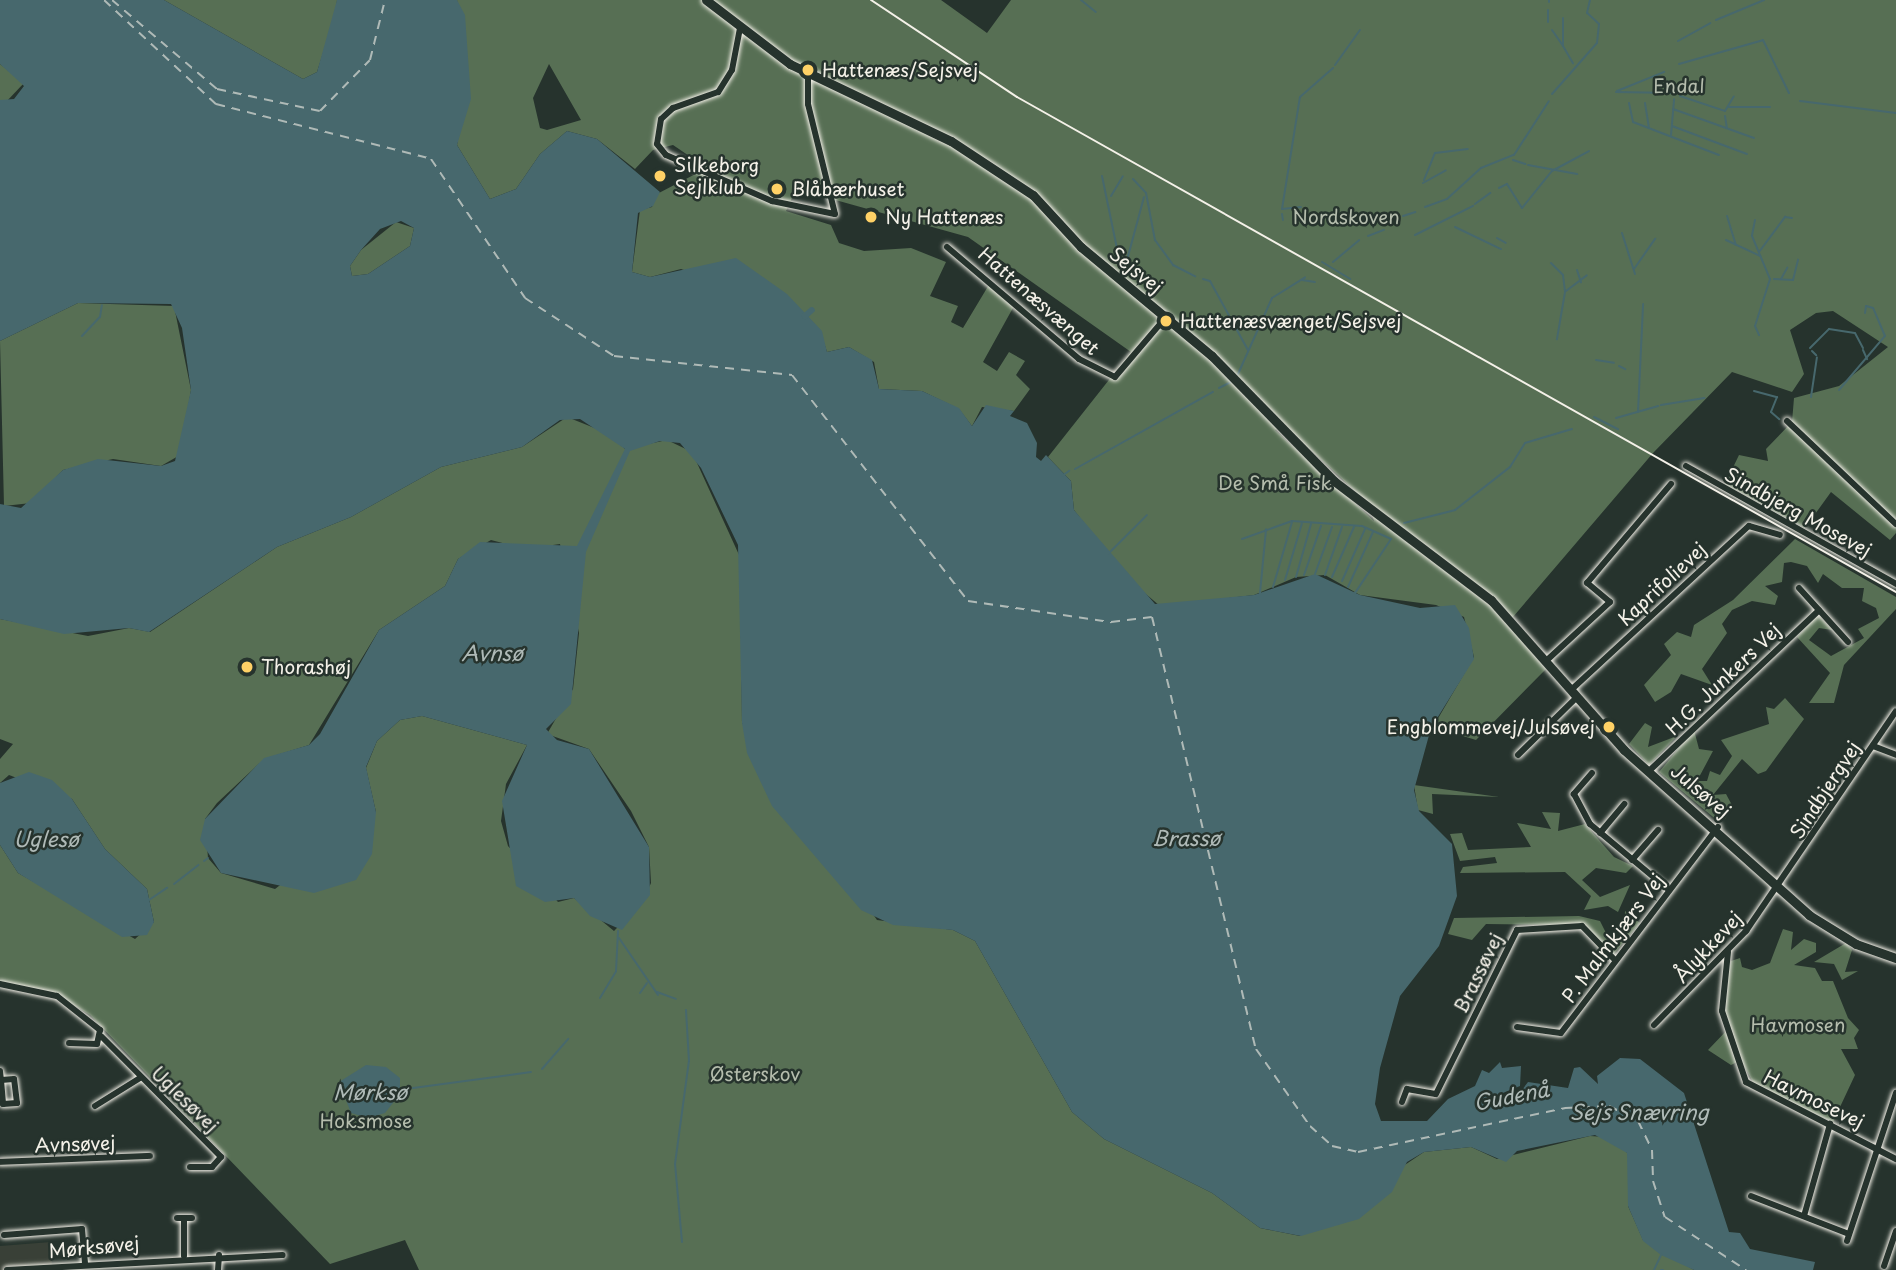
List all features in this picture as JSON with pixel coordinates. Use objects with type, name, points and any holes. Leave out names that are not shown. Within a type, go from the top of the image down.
[{"type":"street","name":"Sejsvej","points":[[706,0],[740,28],[808,75],[951,141],[1012,180],[1166,317],[1342,488],[1459,572],[1508,618]]},
{"type":"street","points":[[740,28],[732,70],[718,92],[673,108],[661,119],[657,144],[666,155],[772,201],[835,214],[808,104],[808,75]]},
{"type":"street","name":"Hattenæsvænget","points":[[947,247],[1079,359],[1115,377],[1166,317]]},
{"type":"street","name":"Sindbjerg Mosevej","points":[[1787,421],[1896,524]]},
{"type":"street","name":"Sindbjerg Mosevej","points":[[1686,466],[1896,584]]},
{"type":"street","points":[[1546,661],[1610,602],[1587,583],[1671,484]]},
{"type":"street","name":"Kaprifolievej","points":[[1574,693],[1749,526],[1780,535]]},
{"type":"street","points":[[1799,588],[1848,642]]},
{"type":"street","name":"H.G. Junkers Vej","points":[[1649,771],[1819,610]]},
{"type":"street","name":"Julsøvej","points":[[1508,618],[1574,693],[1649,771],[1718,827],[1818,922],[1896,958]]},
{"type":"street","points":[[1518,755],[1574,693]]},
{"type":"street","name":"Sindbjergvej","points":[[1780,886],[1896,710]]},
{"type":"street","points":[[1872,746],[1896,755]]},
{"type":"street","points":[[1592,773],[1574,794],[1600,833],[1669,890]]},
{"type":"street","points":[[1600,833],[1624,804]]},
{"type":"street","name":"P. Malmkjærs Vej","points":[[1517,1027],[1561,1033],[1718,827]]},
{"type":"street","points":[[1632,860],[1658,830]]},
{"type":"street","name":"Ålykkevej","points":[[1654,1025],[1728,952],[1780,886]]},
{"type":"street","name":"Brassøvej","points":[[1402,1102],[1407,1089],[1436,1094],[1517,930],[1582,926],[1615,960]]},
{"type":"street","name":"Havmosevej","points":[[1728,952],[1721,1012],[1746,1082],[1896,1159]]},
{"type":"street","name":"Uglesøvej","points":[[0,984],[78,1007],[140,1078],[221,1157],[212,1167],[190,1167]]},
{"type":"street","points":[[69,1043],[88,1048],[102,1037]]},
{"type":"street","points":[[0,1071],[0,1080]]},
{"type":"street","points":[[95,1106],[140,1078]]},
{"type":"street","points":[[1751,1196],[1804,1216],[1848,1238],[1896,1093]]},
{"type":"street","points":[[1804,1216],[1830,1124]]},
{"type":"street","name":"Avnsøvej","points":[[0,1162],[150,1156]]},
{"type":"street","points":[[184,1218],[184,1256]]},
{"type":"street","points":[[4,1235],[82,1229],[85,1264]]},
{"type":"street","points":[[1884,1266],[1896,1231]]},
{"type":"street","points":[[218,1270],[219,1255]]},
{"type":"street","name":"Mørksøvej","points":[[7,1270],[184,1256],[283,1255]]},
{"type":"shaded area","points":[[51,1242],[52,1270],[0,1270],[0,1246]]},
{"type":"green space","points":[[164,0],[337,0],[336,12],[317,72],[303,79]]},
{"type":"green space","name":"Nordskoven","points":[[457,0],[941,0],[987,33],[1011,0],[1896,0],[1896,533],[1890,540],[1831,492],[1805,528],[1725,484],[1739,455],[1768,461],[1766,449],[1792,422],[1794,398],[1839,386],[1888,347],[1833,311],[1816,313],[1790,330],[1804,374],[1792,392],[1732,372],[1653,453],[1507,624],[1546,669],[1476,740],[1433,727],[1474,657],[1464,617],[1436,605],[1360,595],[1325,575],[1296,577],[1254,595],[1160,606],[1127,578],[1074,510],[1071,481],[1048,457],[1131,352],[968,237],[796,189],[786,211],[831,225],[839,243],[864,251],[911,248],[946,262],[930,296],[958,306],[951,322],[963,328],[990,283],[1014,306],[983,362],[997,371],[1009,352],[1025,361],[1016,375],[1030,389],[1014,411],[982,407],[972,426],[959,409],[922,391],[879,389],[874,362],[849,347],[827,352],[820,330],[800,309],[681,269],[650,277],[632,272],[640,210],[652,207],[655,195],[707,168],[673,145],[653,150],[635,169],[597,139],[567,131],[540,154],[516,189],[490,199],[457,145],[468,79]],"holes":[[[549,64],[581,120],[547,130],[540,128],[533,98]],[[1283,424],[1369,504],[1374,521],[1275,430]]]},
{"type":"green space","points":[[0,64],[24,83],[6,102],[0,100]]},
{"type":"green space","points":[[396,222],[414,228],[410,246],[368,274],[352,276],[350,266],[361,250]]},
{"type":"green space","points":[[78,303],[174,306],[191,390],[180,455],[161,466],[113,459],[63,470],[31,503],[4,506],[0,341]]},
{"type":"green space","name":"Østerskov","points":[[567,417],[607,433],[625,449],[667,440],[692,452],[740,557],[742,723],[877,920],[953,930],[975,941],[1072,1112],[1104,1139],[1212,1193],[1260,1228],[1300,1236],[1424,1152],[1471,1147],[1497,1159],[1590,1136],[1606,1137],[1625,1150],[1638,1170],[1628,1206],[1643,1240],[1694,1270],[419,1270],[405,1240],[330,1264],[90,1015],[52,992],[0,982],[0,845],[18,873],[135,939],[154,922],[147,889],[105,849],[72,799],[9,775],[0,783],[0,759],[13,744],[0,739],[0,619],[88,636],[129,628],[150,632],[277,547],[351,517],[441,467],[522,447]],"holes":[[[491,540],[525,549],[560,544],[579,633],[573,689],[547,734],[589,749],[631,811],[649,847],[651,883],[643,901],[614,931],[574,898],[558,902],[508,846],[501,821],[506,784],[527,745],[422,716],[400,720],[377,741],[366,768],[376,812],[275,889],[221,873],[208,858],[205,819],[217,803],[264,759],[309,745],[379,630],[445,586],[458,559]]]},
{"type":"green space","points":[[1795,539],[1896,597],[1896,609],[1844,665],[1834,703],[1809,703],[1830,673],[1797,637],[1818,615],[1832,630],[1819,628],[1809,640],[1831,656],[1864,638],[1858,629],[1879,618],[1876,608],[1862,601],[1864,588],[1842,588],[1823,574],[1818,583],[1807,566],[1791,562],[1784,563],[1782,582],[1765,586],[1778,596],[1775,605],[1752,601],[1732,610],[1722,624],[1727,633],[1702,669],[1712,685],[1681,674],[1671,692],[1655,702],[1644,685],[1671,655],[1664,644],[1677,632],[1691,637],[1694,625],[1733,600]]},
{"type":"green space","points":[[1785,698],[1804,719],[1766,771],[1758,774],[1742,759],[1713,795],[1726,794],[1733,807],[1725,819],[1718,821],[1659,772],[1694,730],[1699,749],[1713,751],[1697,781],[1707,781],[1710,771],[1720,775],[1732,756],[1721,740],[1769,724],[1766,707],[1774,709]]},
{"type":"green space","points":[[1645,723],[1652,727],[1648,747],[1677,736],[1649,765],[1629,744]]},
{"type":"green space","points":[[1414,785],[1499,797],[1432,794],[1433,814],[1418,810]]},
{"type":"green space","points":[[1542,812],[1560,813],[1558,831],[1585,824],[1614,857],[1633,866],[1626,873],[1596,868],[1582,880],[1600,897],[1630,885],[1618,912],[1608,906],[1584,910],[1591,896],[1565,872],[1460,873],[1463,867],[1497,863],[1495,857],[1460,861],[1450,834],[1462,833],[1468,850],[1531,847],[1517,823],[1551,829]]},
{"type":"green space","points":[[1625,911],[1640,923],[1612,956],[1585,925],[1486,924],[1472,940],[1448,934],[1454,918],[1579,916],[1600,921],[1611,943],[1624,933]]},
{"type":"green space","name":"Havmosen","points":[[1783,929],[1793,932],[1791,950],[1804,939],[1816,943],[1816,952],[1794,965],[1815,968],[1822,981],[1833,981],[1848,1018],[1859,1030],[1854,1038],[1858,1049],[1841,1049],[1855,1075],[1833,1122],[1755,1086],[1741,1060],[1731,1065],[1708,1050],[1729,1028],[1722,1008],[1731,961],[1740,958],[1742,967],[1752,970],[1770,963]]},
{"type":"green space","points":[[1846,943],[1852,950],[1845,972],[1858,971],[1842,980],[1834,964],[1814,962]]},
{"type":"water","name":"Brassø","points":[[0,0],[164,0],[303,79],[317,72],[337,0],[457,0],[465,15],[471,99],[457,145],[490,199],[516,189],[540,154],[567,131],[597,139],[660,192],[653,206],[638,213],[632,272],[650,277],[736,258],[787,294],[822,331],[827,352],[849,347],[872,360],[879,389],[922,391],[959,408],[972,426],[986,405],[1014,411],[1010,416],[1027,423],[1037,443],[1036,457],[1041,461],[1046,455],[1071,481],[1074,510],[1155,604],[1254,595],[1315,574],[1360,595],[1420,608],[1455,605],[1469,628],[1474,659],[1431,728],[1414,790],[1419,811],[1452,844],[1457,896],[1439,946],[1400,996],[1380,1068],[1375,1104],[1381,1121],[1427,1121],[1448,1099],[1475,1086],[1482,1070],[1489,1073],[1500,1062],[1502,1068],[1521,1066],[1520,1086],[1493,1097],[1519,1094],[1528,1082],[1568,1088],[1574,1068],[1580,1067],[1598,1084],[1597,1076],[1620,1058],[1640,1059],[1684,1093],[1729,1232],[1740,1233],[1750,1249],[1815,1262],[1813,1270],[1694,1270],[1661,1255],[1643,1241],[1628,1206],[1627,1153],[1595,1135],[1517,1151],[1506,1162],[1471,1147],[1424,1152],[1407,1162],[1392,1192],[1359,1219],[1301,1236],[1260,1228],[1212,1193],[1104,1139],[1072,1112],[975,941],[953,930],[893,925],[861,910],[772,806],[747,753],[742,723],[738,545],[701,468],[680,443],[660,441],[630,451],[586,552],[571,704],[546,729],[557,740],[589,749],[649,847],[650,895],[622,930],[590,916],[574,898],[545,902],[516,886],[502,801],[527,745],[422,716],[400,720],[377,741],[366,767],[376,812],[372,854],[356,880],[314,893],[221,873],[200,840],[205,819],[264,758],[309,745],[320,734],[379,630],[445,586],[458,559],[480,542],[577,546],[625,449],[580,419],[560,420],[522,447],[441,467],[351,517],[277,547],[149,632],[129,628],[64,634],[0,619],[0,504],[21,508],[63,470],[98,459],[161,466],[175,461],[191,390],[182,328],[171,304],[78,303],[0,341],[0,100],[14,99],[24,86],[0,64]],"holes":[[[401,221],[414,228],[410,246],[368,274],[352,276],[350,266],[380,229]]]},
{"type":"water","name":"Uglesø","points":[[29,772],[52,780],[72,799],[105,849],[147,889],[154,922],[147,935],[122,937],[18,873],[0,845],[0,783]]},
{"type":"water","name":"Mørksø","points":[[366,1065],[386,1067],[400,1078],[400,1094],[385,1113],[368,1118],[351,1113],[339,1082]]},
{"type":"waterway","points":[[1081,0],[1096,12]]},
{"type":"waterway","points":[[1552,94],[1597,43],[1599,24],[1587,13],[1590,0]]},
{"type":"waterway","points":[[1716,20],[1764,0]]},
{"type":"waterway","points":[[1548,10],[1548,22]]},
{"type":"waterway","points":[[1563,18],[1563,46],[1573,63]]},
{"type":"waterway","points":[[1678,41],[1710,23]]},
{"type":"waterway","points":[[1335,65],[1360,30]]},
{"type":"waterway","points":[[1552,30],[1563,46]]},
{"type":"waterway","points":[[1679,64],[1763,40],[1789,93]]},
{"type":"waterway","points":[[1282,209],[1300,97],[1333,68]]},
{"type":"waterway","points":[[1617,91],[1664,72]]},
{"type":"waterway","points":[[1616,92],[1674,93]]},
{"type":"waterway","points":[[1680,96],[1725,111],[1734,96]]},
{"type":"waterway","points":[[1671,135],[1674,99]]},
{"type":"waterway","points":[[1425,207],[1447,199],[1481,168],[1514,155],[1549,101]]},
{"type":"waterway","points":[[1800,101],[1896,113]]},
{"type":"waterway","points":[[1629,103],[1633,122],[1719,155]]},
{"type":"waterway","points":[[1645,103],[1649,127]]},
{"type":"waterway","points":[[1729,107],[1770,107]]},
{"type":"waterway","points":[[1673,109],[1754,138]]},
{"type":"waterway","points":[[1725,116],[1727,128]]},
{"type":"waterway","points":[[1672,126],[1747,154]]},
{"type":"waterway","points":[[1424,180],[1435,153],[1468,149]]},
{"type":"waterway","points":[[1499,188],[1507,184],[1522,208],[1552,171],[1589,151]]},
{"type":"waterway","points":[[1513,160],[1525,164]]},
{"type":"waterway","points":[[1528,165],[1577,174]]},
{"type":"waterway","points":[[1423,183],[1446,170]]},
{"type":"waterway","points":[[1102,176],[1120,263]]},
{"type":"waterway","points":[[1111,196],[1123,176]]},
{"type":"waterway","points":[[1133,179],[1146,193],[1155,240],[1173,265],[1195,276]]},
{"type":"waterway","points":[[1475,204],[1490,193]]},
{"type":"waterway","points":[[1127,260],[1144,197]]},
{"type":"waterway","points":[[1415,235],[1473,206]]},
{"type":"waterway","points":[[1282,209],[1301,207]]},
{"type":"waterway","points":[[1403,216],[1415,212]]},
{"type":"waterway","points":[[1282,214],[1283,220]]},
{"type":"waterway","points":[[1727,216],[1736,245]]},
{"type":"waterway","points":[[1759,252],[1785,217],[1792,218]]},
{"type":"waterway","points":[[1755,220],[1752,236],[1770,279],[1755,326],[1759,335]]},
{"type":"waterway","points":[[1455,227],[1501,249]]},
{"type":"waterway","points":[[1368,236],[1384,230]]},
{"type":"waterway","points":[[1622,233],[1635,274]]},
{"type":"waterway","points":[[1497,238],[1506,243]]},
{"type":"waterway","points":[[1634,269],[1655,239]]},
{"type":"waterway","points":[[1333,262],[1359,240]]},
{"type":"waterway","points":[[1726,240],[1760,256]]},
{"type":"waterway","points":[[1774,279],[1793,280],[1798,260]]},
{"type":"waterway","points":[[1322,262],[1350,279]]},
{"type":"waterway","points":[[1551,263],[1563,275],[1565,292],[1557,339]]},
{"type":"waterway","points":[[1781,279],[1787,268]]},
{"type":"waterway","points":[[1577,270],[1581,282]]},
{"type":"waterway","points":[[1566,291],[1587,275]]},
{"type":"waterway","points":[[1238,374],[1272,298],[1305,277]]},
{"type":"waterway","points":[[1203,279],[1210,281],[1248,350]]},
{"type":"waterway","points":[[1302,280],[1315,282]]},
{"type":"waterway","points":[[1638,412],[1643,304]]},
{"type":"waterway","points":[[82,336],[100,317],[102,305]]},
{"type":"waterway","points":[[1839,390],[1885,336],[1873,308],[1866,306],[1865,313]]},
{"type":"waterway","points":[[805,316],[812,310]]},
{"type":"waterway","points":[[1810,348],[1829,329],[1855,333],[1863,348]]},
{"type":"waterway","points":[[1863,350],[1867,359]]},
{"type":"waterway","points":[[1812,351],[1816,355]]},
{"type":"waterway","points":[[1811,397],[1817,357]]},
{"type":"waterway","points":[[1596,360],[1614,363]]},
{"type":"waterway","points":[[1619,366],[1625,369]]},
{"type":"waterway","points":[[1219,388],[1231,382]]},
{"type":"waterway","points":[[1754,391],[1777,397],[1771,412],[1779,419]]},
{"type":"waterway","points":[[1075,469],[1213,392]]},
{"type":"waterway","points":[[1661,405],[1704,398]]},
{"type":"waterway","points":[[1616,418],[1658,406]]},
{"type":"waterway","points":[[1594,417],[1618,429]]},
{"type":"waterway","points":[[1404,523],[1455,510],[1510,467],[1525,443],[1572,429]]},
{"type":"waterway","points":[[1062,476],[1069,471]]},
{"type":"waterway","points":[[1108,554],[1147,515]]},
{"type":"waterway","points":[[1242,539],[1292,521],[1362,526],[1391,539],[1355,593]]},
{"type":"waterway","points":[[1273,587],[1292,522]]},
{"type":"waterway","points":[[1285,580],[1302,523]]},
{"type":"waterway","points":[[1296,577],[1311,524]]},
{"type":"waterway","points":[[1304,575],[1321,526]]},
{"type":"waterway","points":[[1315,574],[1332,527]]},
{"type":"waterway","points":[[1325,575],[1342,527]]},
{"type":"waterway","points":[[1332,577],[1354,527]]},
{"type":"waterway","points":[[1260,593],[1266,529]]},
{"type":"waterway","points":[[1342,581],[1365,529]]},
{"type":"waterway","points":[[1348,587],[1373,532]]},
{"type":"waterway","points":[[204,861],[208,858]]},
{"type":"waterway","points":[[174,884],[198,865]]},
{"type":"waterway","points":[[149,900],[167,888]]},
{"type":"waterway","points":[[600,998],[616,971],[618,931]]},
{"type":"waterway","points":[[619,938],[658,995]]},
{"type":"waterway","points":[[640,993],[647,983]]},
{"type":"waterway","points":[[657,992],[676,999]]},
{"type":"waterway","points":[[682,1242],[675,1164],[689,1061],[686,1010]]},
{"type":"waterway","points":[[542,1069],[568,1039]]},
{"type":"waterway","points":[[413,1088],[531,1072]]},
{"type":"waterway","points":[[1654,1270],[1661,1255]]},
{"type":"ferry route","points":[[104,0],[216,104],[431,159],[525,298],[614,356],[792,375],[968,601],[1111,622],[1152,617],[1256,1049],[1310,1126],[1332,1146],[1358,1152],[1565,1108],[1609,1106],[1638,1121],[1652,1150],[1653,1181],[1665,1217],[1746,1270]]},
{"type":"ferry route","points":[[112,0],[217,89],[320,111],[370,60],[385,0]]},
{"type":"railway","points":[[871,0],[1017,97],[1896,592]]},
{"type":"place","name":"Hattenæs/Sejsvej","points":[[808,70]]},
{"type":"place","name":"Silkeborg Sejlklub","points":[[660,176]]},
{"type":"place","name":"Blåbærhuset","points":[[777,189]]},
{"type":"place","name":"Ny Hattenæs","points":[[871,217]]},
{"type":"place","name":"Hattenæsvænget/Sejsvej","points":[[1166,321]]},
{"type":"place","name":"Thorashøj","points":[[247,667]]},
{"type":"place","name":"Engblommevej/Julsøvej","points":[[1609,727]]},
{"type":"park label","name":"Endal","points":[[1679,86]]},
{"type":"park label","name":"De Små Fisk","points":[[1275,483]]},
{"type":"park label","name":"Hoksmose","points":[[366,1121]]},
{"type":"water label","name":"Avnsø","points":[[492,652]]},
{"type":"water label","name":"Gudenå","points":[[1511,1095]]},
{"type":"water label","name":"Sejs Snævring","points":[[1639,1111]]}]
